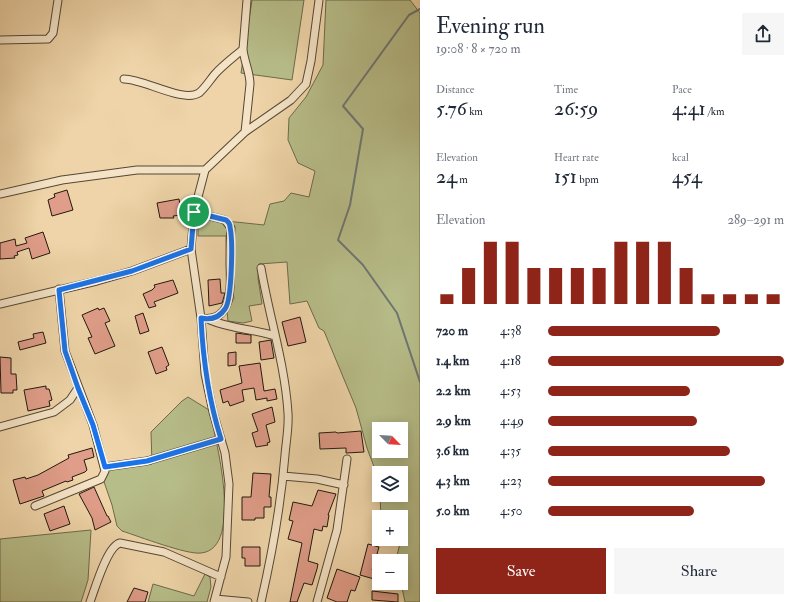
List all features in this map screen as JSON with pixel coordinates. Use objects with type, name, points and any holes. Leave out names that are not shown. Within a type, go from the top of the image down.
[{"type":"street","points":[[0,40],[48,39],[53,33],[58,0]]},
{"type":"street","points":[[245,132],[250,77],[243,49],[247,0]]},
{"type":"street","points":[[248,602],[214,600],[221,577],[228,540],[229,484],[225,453],[213,412],[205,374],[201,318],[191,249],[194,212],[205,170],[245,132],[291,100],[306,84],[312,61],[319,0]]},
{"type":"street","points":[[124,79],[138,80],[183,95],[191,96],[203,89],[215,74],[243,49]]},
{"type":"street","points":[[0,194],[62,180],[137,170],[205,170]]},
{"type":"street","points":[[194,212],[226,220],[230,228],[231,284],[229,301],[226,309],[210,320]]},
{"type":"street","points":[[0,304],[132,271],[191,249]]},
{"type":"street","points":[[261,268],[275,336],[282,361],[288,415],[283,476],[267,577],[261,602]]},
{"type":"street","points":[[36,506],[101,478],[105,473],[105,467],[93,425],[65,351],[59,290]]},
{"type":"street","points":[[201,318],[222,325],[262,332],[275,336]]},
{"type":"street","points":[[0,427],[54,412],[70,400],[78,388]]},
{"type":"street","points":[[105,467],[147,461],[221,439]]},
{"type":"street","points":[[317,602],[337,530],[347,459]]},
{"type":"street","points":[[283,476],[317,479],[344,486]]},
{"type":"street","points":[[90,602],[109,552],[115,544],[120,543],[164,552],[221,577]]},
{"type":"green space","points":[[252,0],[304,0],[292,80],[241,73]]},
{"type":"green space","points":[[326,0],[410,0],[420,13],[420,602],[405,602],[402,590],[408,590],[408,554],[397,554],[399,546],[408,546],[408,510],[381,510],[380,502],[408,502],[408,466],[374,466],[356,408],[324,331],[319,328],[307,301],[290,304],[287,262],[259,264],[258,278],[262,304],[249,306],[252,321],[243,323],[228,321],[227,311],[234,298],[227,269],[226,236],[198,236],[198,218],[264,225],[270,204],[284,201],[291,193],[309,197],[315,171],[298,163],[288,140],[289,118],[306,97],[323,65]]},
{"type":"green space","points":[[188,397],[209,410],[221,465],[224,489],[222,532],[214,547],[201,553],[194,553],[174,548],[122,531],[117,526],[112,505],[102,476],[108,468],[152,464],[151,432],[182,401]]},
{"type":"green space","points":[[91,530],[88,580],[81,602],[0,602],[0,539]]},
{"type":"green space","points":[[205,574],[210,577],[211,587],[207,602],[148,602],[153,584],[194,596]]},
{"type":"building","points":[[67,190],[73,210],[52,216],[48,200],[55,197],[54,194]]},
{"type":"building","points":[[179,199],[182,215],[173,216],[174,218],[160,218],[157,203]]},
{"type":"building","points":[[43,232],[50,253],[32,259],[29,248],[17,252],[18,255],[14,256],[15,258],[0,259],[0,243],[15,239],[16,246],[27,243],[25,238]]},
{"type":"building","points":[[220,279],[221,293],[225,293],[222,303],[209,306],[208,280]]},
{"type":"building","points":[[173,280],[178,293],[154,302],[156,306],[149,308],[143,294],[152,290],[155,287],[154,285]]},
{"type":"building","points":[[98,308],[99,310],[104,308],[110,321],[105,323],[115,346],[95,354],[88,338],[92,337],[82,315]]},
{"type":"building","points":[[143,313],[149,331],[140,334],[135,316]]},
{"type":"building","points":[[300,317],[306,342],[288,346],[282,322]]},
{"type":"building","points":[[43,332],[46,343],[20,350],[18,342],[34,338],[33,334]]},
{"type":"building","points":[[236,333],[251,335],[251,343],[236,343]]},
{"type":"building","points":[[271,340],[274,358],[261,360],[259,342]]},
{"type":"building","points":[[162,347],[169,365],[166,367],[167,370],[156,374],[148,352]]},
{"type":"building","points":[[236,352],[236,365],[228,366],[228,353]]},
{"type":"building","points":[[0,357],[11,358],[11,374],[16,374],[17,390],[13,390],[13,393],[1,393]]},
{"type":"building","points":[[260,363],[264,391],[275,389],[277,399],[267,401],[267,398],[256,400],[254,388],[242,390],[244,401],[230,406],[228,401],[223,403],[220,390],[242,383],[239,366]]},
{"type":"building","points":[[46,386],[46,389],[49,389],[52,400],[49,401],[50,406],[28,411],[24,390]]},
{"type":"building","points":[[272,407],[275,422],[266,425],[270,442],[267,443],[268,445],[256,447],[252,433],[258,431],[252,414]]},
{"type":"building","points":[[361,431],[364,452],[346,453],[346,448],[320,449],[319,433]]},
{"type":"building","points":[[92,448],[94,457],[84,460],[87,470],[85,472],[72,477],[73,480],[66,481],[42,491],[44,496],[20,504],[13,480],[25,477],[26,479],[38,475],[69,458],[68,455]]},
{"type":"building","points":[[253,473],[271,474],[269,497],[271,497],[271,507],[264,507],[264,518],[242,520],[242,497],[251,497]]},
{"type":"building","points":[[94,487],[111,522],[95,530],[92,518],[79,494]]},
{"type":"building","points":[[318,490],[336,494],[328,515],[327,527],[323,526],[322,531],[314,529],[308,561],[318,564],[312,585],[304,583],[297,602],[290,602],[302,543],[288,539],[293,521],[289,520],[293,502],[312,506]]},
{"type":"building","points":[[64,506],[70,524],[50,531],[44,514]]},
{"type":"building","points":[[368,544],[379,547],[377,554],[372,554],[372,578],[360,575]]},
{"type":"building","points":[[242,547],[260,547],[260,566],[245,566],[245,558],[242,558]]},
{"type":"building","points":[[337,569],[360,577],[355,591],[351,590],[347,602],[337,602],[327,598]]},
{"type":"building","points":[[134,588],[148,592],[145,602],[127,602]]},
{"type":"building","points":[[372,591],[398,594],[398,602],[372,600]]},
{"type":"waterway","points":[[420,9],[409,15],[343,106],[363,129],[350,205],[338,240],[363,265],[397,313],[420,382]]},
{"type":"route","points":[[194,212],[226,220],[230,224],[231,284],[229,301],[226,309],[221,314],[210,320],[201,318],[205,374],[213,412],[221,439],[147,461],[105,467],[93,425],[65,351],[59,290],[132,271],[191,249],[194,212]]}]
